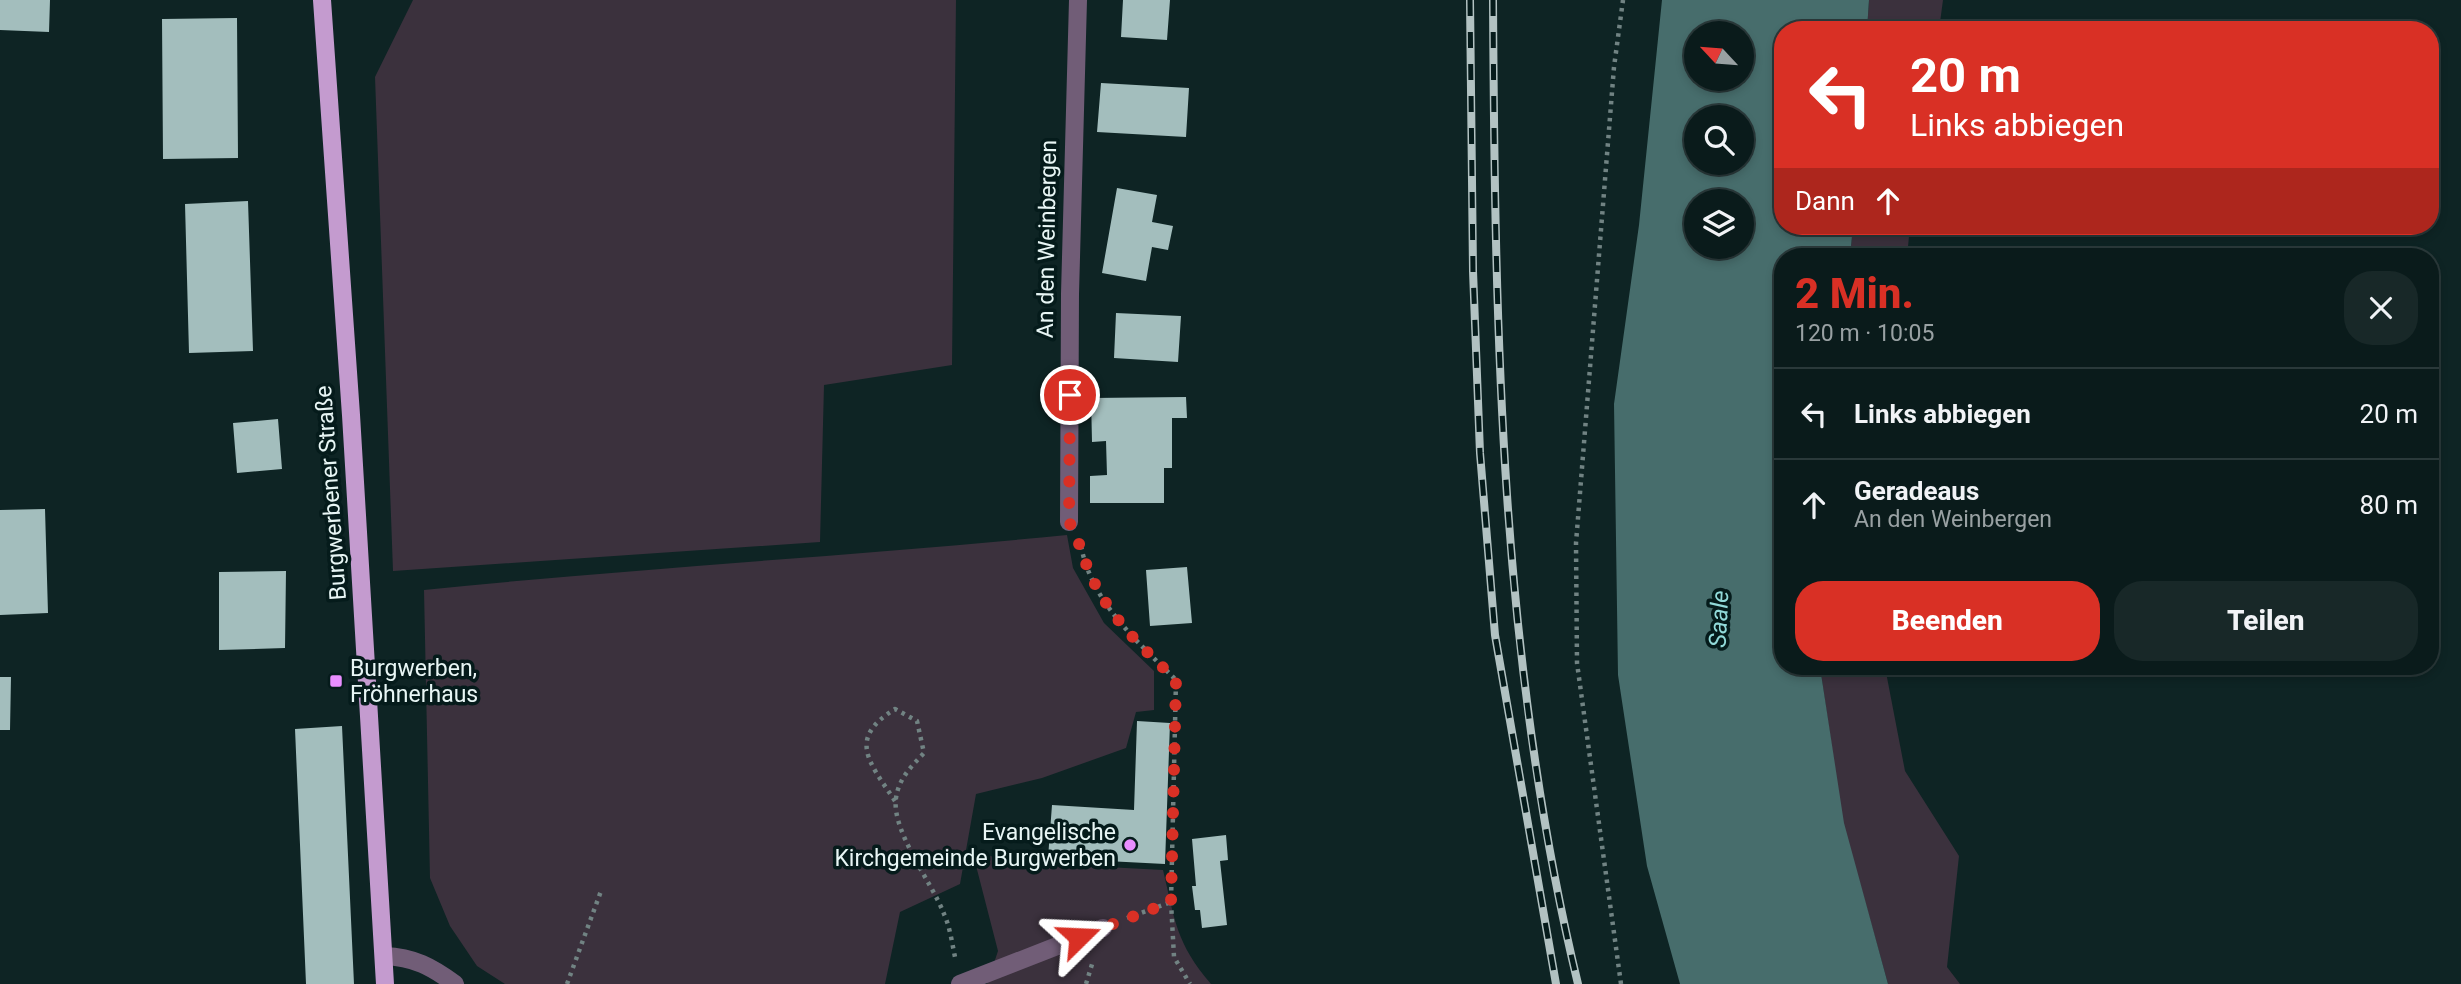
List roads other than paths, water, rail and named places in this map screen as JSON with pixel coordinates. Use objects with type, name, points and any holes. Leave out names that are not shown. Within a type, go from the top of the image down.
[{"type":"main road","name":"Burgwerbener Straße","points":[[322,0],[351,415],[384,984]]},
{"type":"street","name":"An den Weinbergen","points":[[1069,522],[1070,294],[1078,0]]},
{"type":"street","points":[[961,983],[1103,928]]},
{"type":"street","points":[[384,956],[419,961],[455,984]]},
{"type":"water","name":"Saale","points":[[1662,0],[1869,0],[1868,21],[1774,21],[1774,235],[1852,235],[1851,248],[1774,248],[1774,675],[1821,675],[1844,823],[1888,984],[1680,984],[1647,866],[1618,675],[1614,404],[1639,225]]},
{"type":"railway","points":[[1470,0],[1473,271],[1480,453],[1495,635],[1556,984]]},
{"type":"railway","points":[[1493,0],[1500,371],[1517,618],[1532,741],[1552,863],[1578,984]]},
{"type":"place","name":"Burgwerben, Fröhnerhaus","points":[[336,681]]},
{"type":"place","name":"Evangelische Kirchgemeinde Burgwerben","points":[[1130,845]]}]
